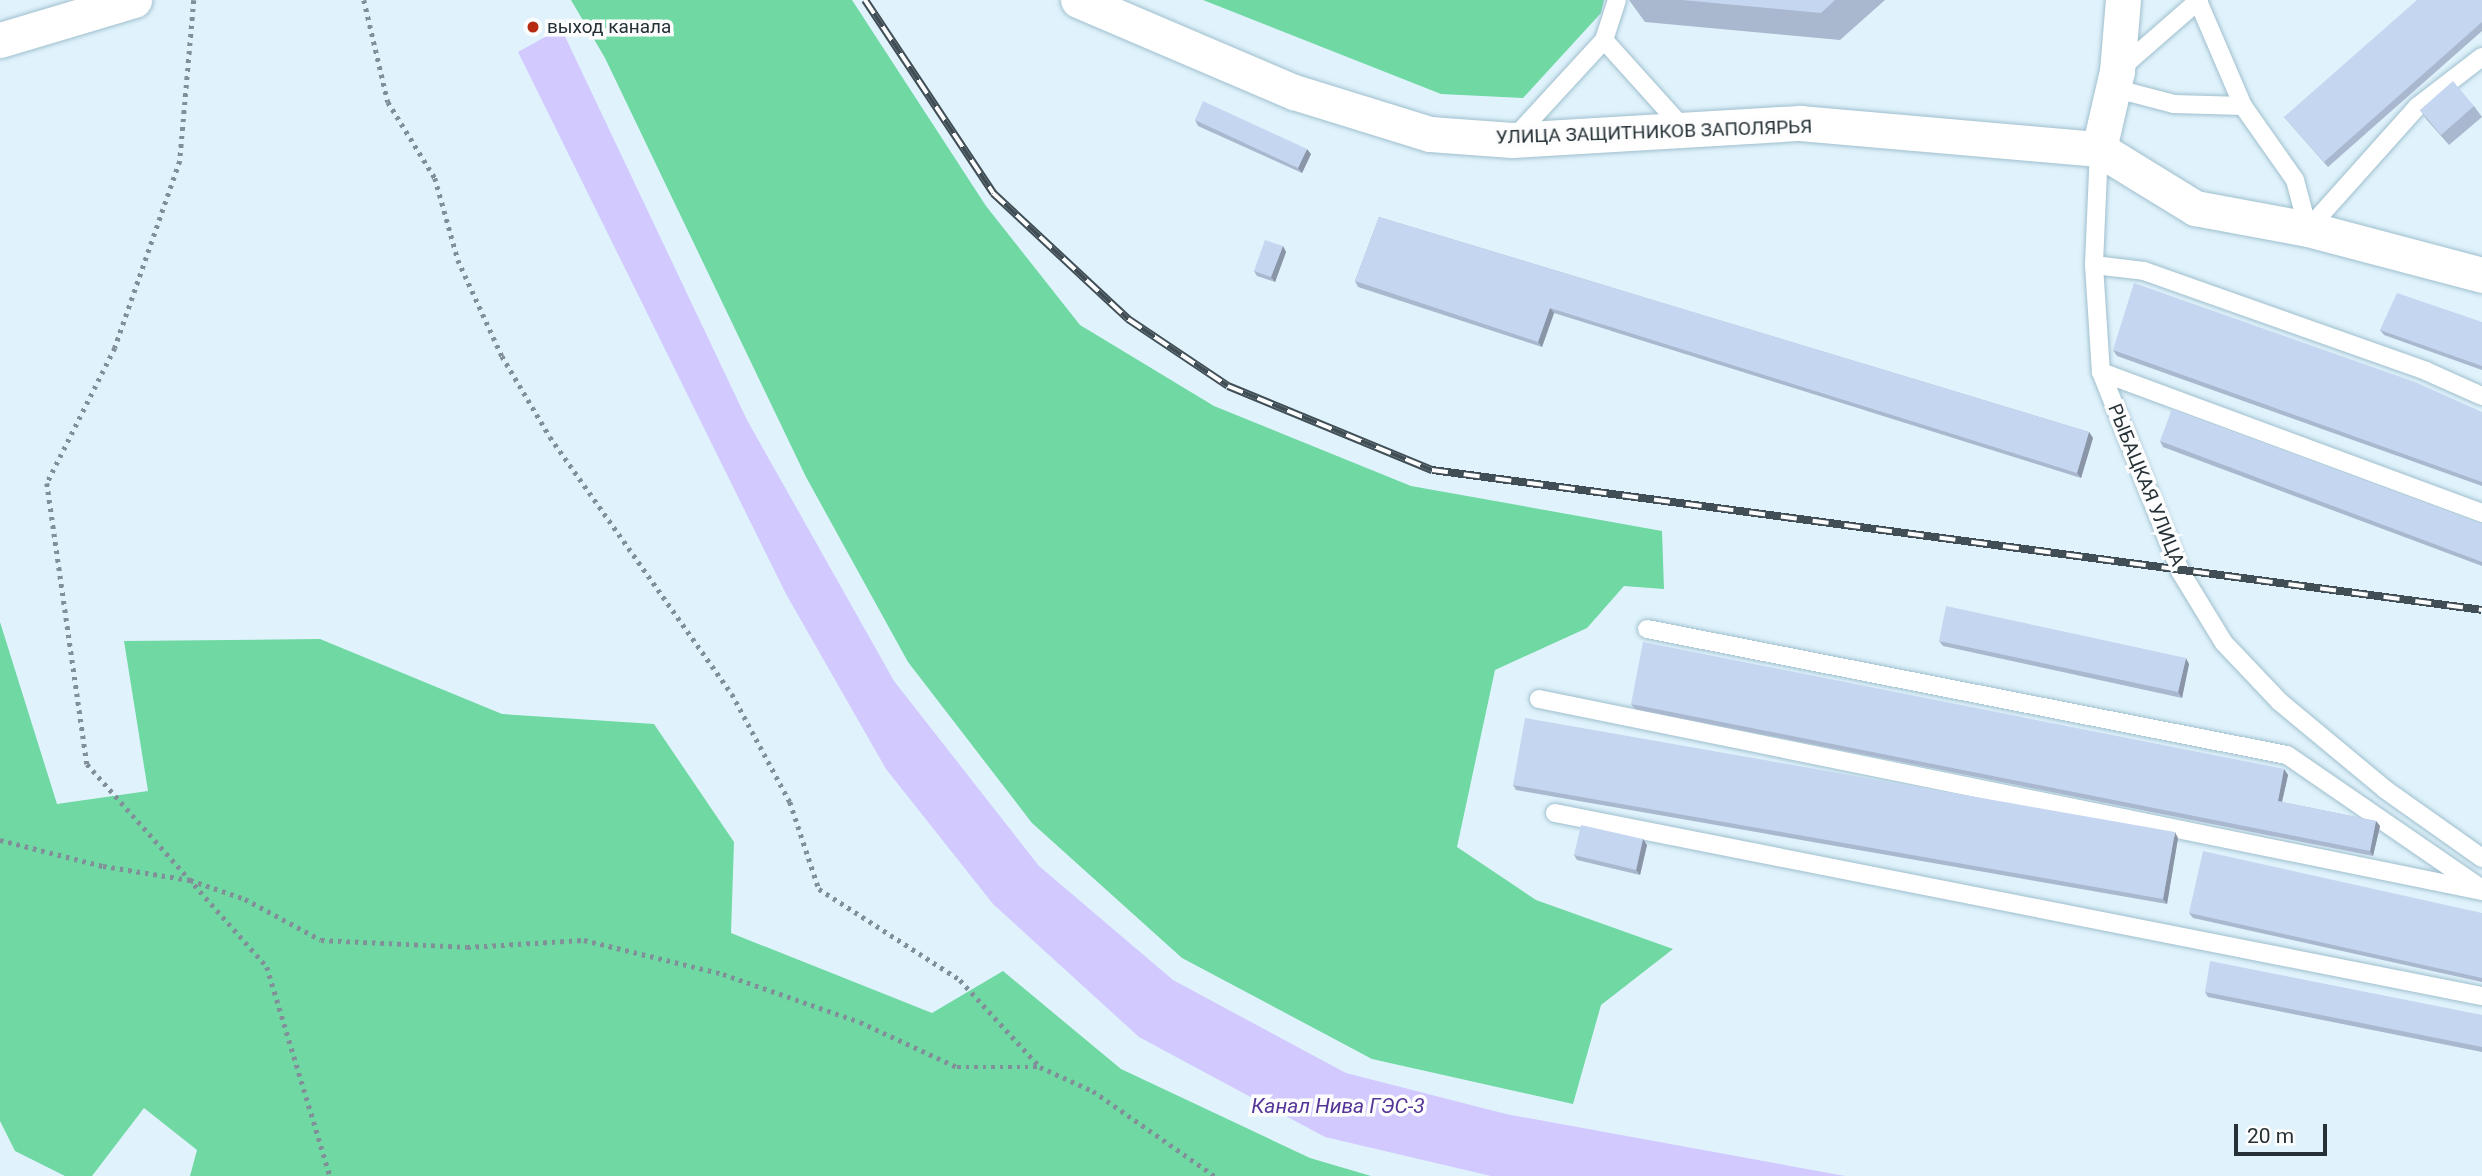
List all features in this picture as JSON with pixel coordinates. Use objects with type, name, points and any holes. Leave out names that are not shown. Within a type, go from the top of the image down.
[{"type":"street","points":[[0,40],[134,0]]},
{"type":"street","name":"УЛИЦА ЗАЩИТНИКОВ ЗАПОЛЯРЬЯ","points":[[1078,0],[1294,92],[1430,134],[1512,140],[1800,123],[2099,149],[2195,208],[2308,229],[2482,275]]},
{"type":"street","points":[[2099,149],[2115,80],[2123,0]]},
{"type":"lane","points":[[1512,140],[1604,40],[1617,0]]},
{"type":"lane","points":[[2244,106],[2174,104],[2115,80],[2199,0],[2244,106],[2295,180],[2308,229]]},
{"type":"lane","points":[[1604,40],[1685,130]]},
{"type":"lane","points":[[2308,229],[2417,107],[2482,57]]},
{"type":"lane","name":"РЫБАЦКАЯ УЛИЦА","points":[[2099,149],[2094,265],[2101,372],[2158,523],[2180,571],[2224,643],[2280,702],[2386,790],[2482,858]]},
{"type":"lane","points":[[2094,265],[2144,271],[2426,371],[2482,396]]},
{"type":"lane","points":[[2101,372],[2482,513]]},
{"type":"lane","points":[[1647,629],[2287,755],[2482,890]]},
{"type":"lane","points":[[1539,699],[2482,890]]},
{"type":"lane","points":[[1555,813],[2482,996]]},
{"type":"path","points":[[194,0],[180,161],[115,348],[47,483],[87,764],[267,967],[330,1176]]},
{"type":"path","points":[[364,0],[388,102],[435,178],[458,260],[502,356],[550,437],[732,694],[790,802],[819,889],[960,980],[1040,1067],[1093,1091],[1215,1176]]},
{"type":"path","points":[[0,840],[103,866],[190,880],[245,899],[321,940],[467,947],[584,940],[723,974],[860,1022],[957,1067],[1040,1067]]},
{"type":"green space","points":[[571,0],[852,0],[986,206],[1080,325],[1214,406],[1411,486],[1662,531],[1664,589],[1624,586],[1587,628],[1495,670],[1457,847],[1536,900],[1673,949],[1601,1005],[1573,1104],[1372,1059],[1182,958],[1032,823],[908,662],[806,477],[605,58]]},
{"type":"green space","points":[[1203,0],[1604,0],[1601,13],[1523,98],[1441,94]]},
{"type":"green space","points":[[0,622],[57,804],[148,791],[124,641],[320,639],[502,714],[654,724],[734,842],[731,933],[932,1013],[1003,971],[1121,1069],[1310,1158],[1371,1176],[190,1176],[197,1150],[144,1108],[92,1176],[65,1176],[15,1151],[0,1121]]},
{"type":"water","name":"Канал Нива ГЭС-3","points":[[561,28],[747,420],[894,681],[1039,866],[1173,980],[1346,1073],[1506,1114],[1845,1176],[1491,1176],[1325,1137],[1139,1037],[993,904],[886,769],[786,594],[518,52]]},
{"type":"building","points":[[1682,0],[1835,0],[1821,13]]},
{"type":"building","points":[[2417,0],[2482,0],[2482,22],[2324,162],[2284,117]]},
{"type":"building","points":[[2453,81],[2474,106],[2441,135],[2420,110]]},
{"type":"building","points":[[1203,101],[1307,149],[1298,168],[1195,120]]},
{"type":"building","points":[[1379,217],[2089,432],[2077,473],[1550,308],[1538,342],[1355,281]]},
{"type":"building","points":[[1265,240],[1283,246],[1271,277],[1254,271]]},
{"type":"building","points":[[2134,283],[2415,382],[2482,412],[2482,482],[2113,350]]},
{"type":"building","points":[[2397,293],[2482,322],[2482,366],[2380,330]]},
{"type":"building","points":[[2172,409],[2482,524],[2482,562],[2160,441]]},
{"type":"building","points":[[1946,606],[2186,658],[2178,692],[1939,641]]},
{"type":"building","points":[[1643,642],[2284,769],[2278,801],[2376,821],[2370,851],[1631,704]]},
{"type":"building","points":[[1525,718],[2175,832],[2163,899],[1513,785]]},
{"type":"building","points":[[1581,825],[1643,839],[1636,870],[1574,855]]},
{"type":"building","points":[[2203,851],[2482,913],[2482,978],[2189,913]]},
{"type":"building","points":[[2210,961],[2482,1015],[2482,1047],[2205,992]]},
{"type":"railway","points":[[865,0],[993,193],[1128,319],[1228,386],[1432,470],[2482,610]]},
{"type":"place","name":"выход канала","points":[[533,27]]}]
